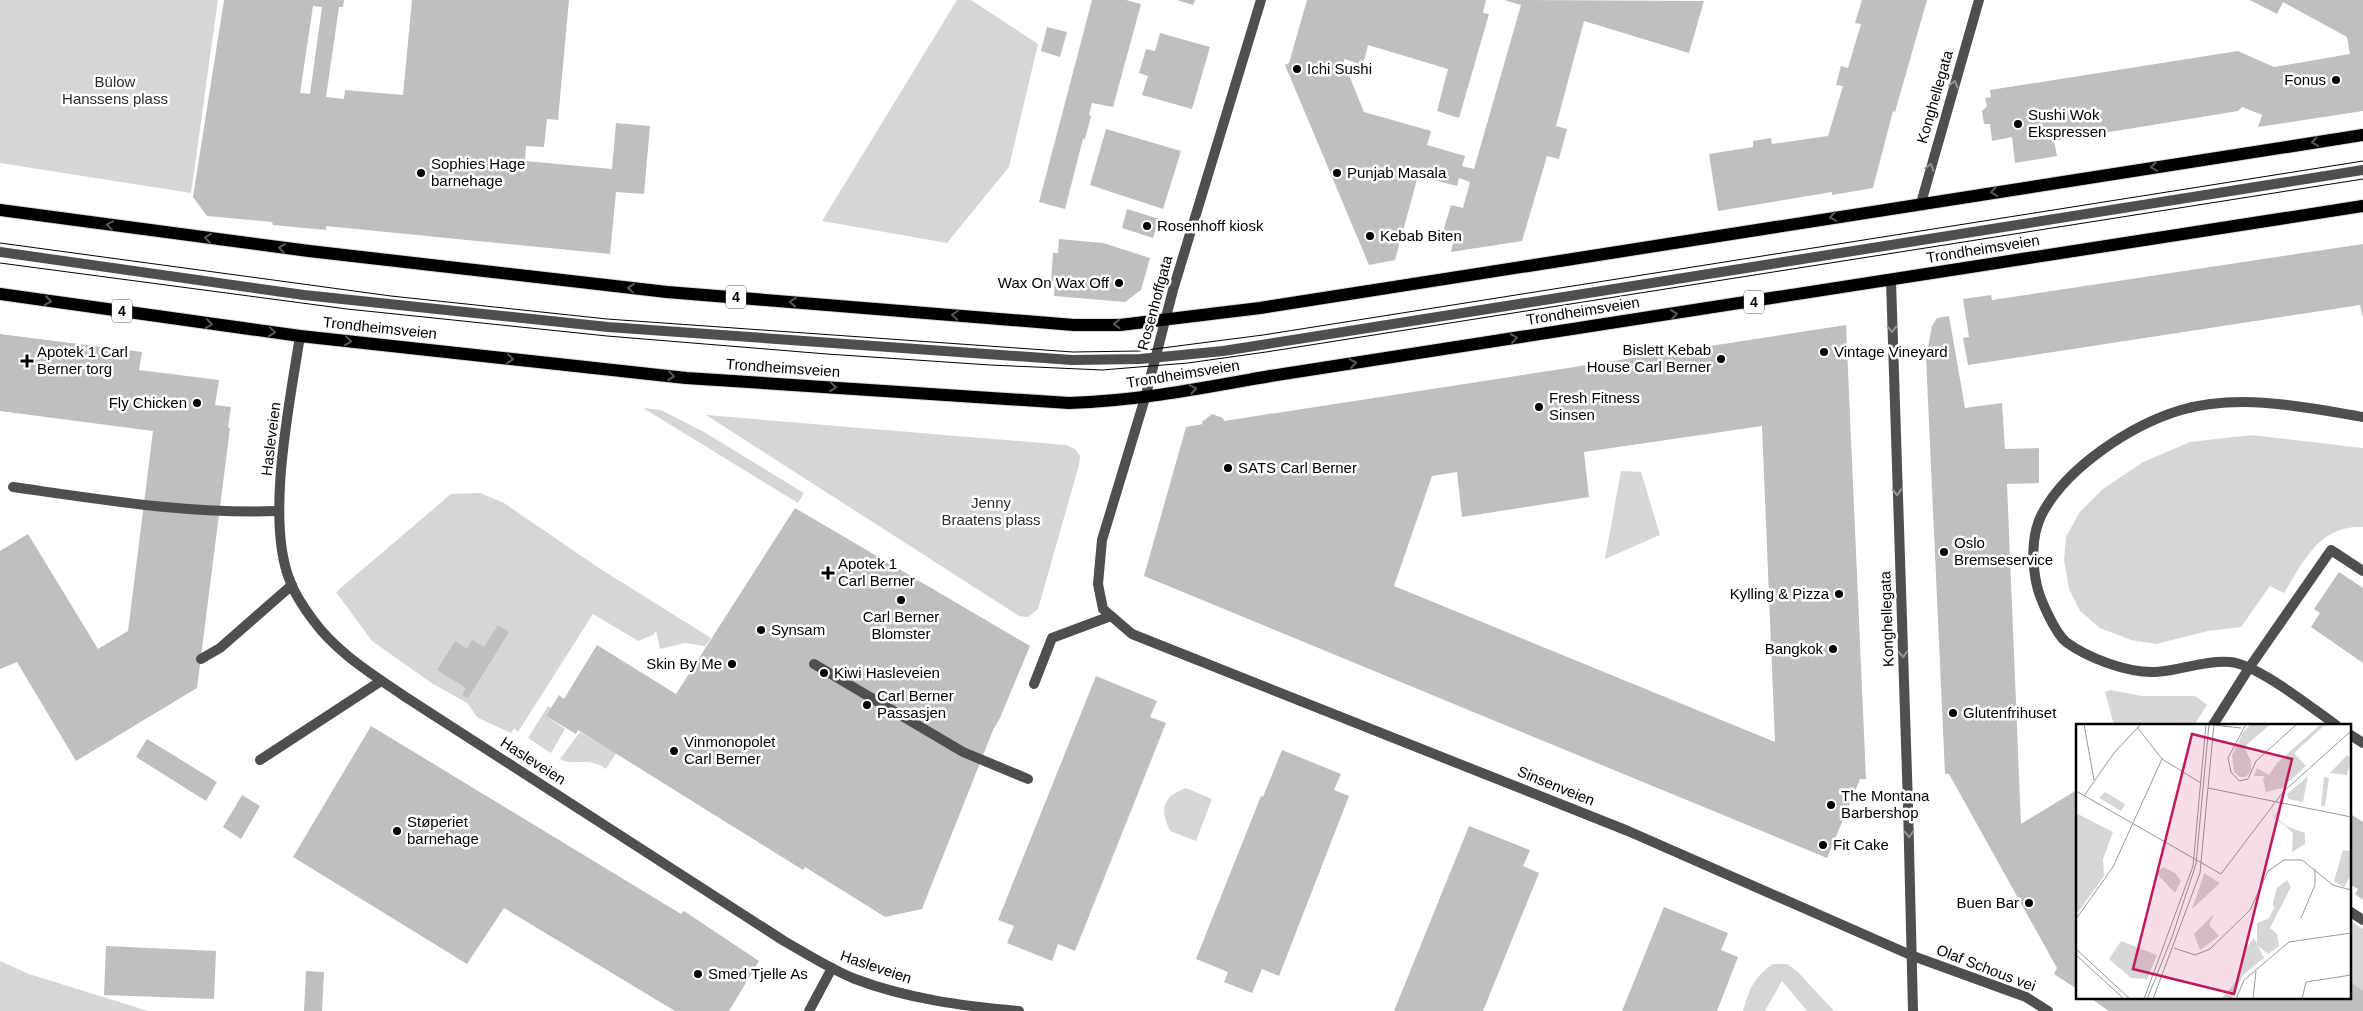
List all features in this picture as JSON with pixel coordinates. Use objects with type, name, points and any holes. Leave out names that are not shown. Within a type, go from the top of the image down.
[{"type":"main road","name":"4","points":[[0,210],[309,251],[667,292],[1074,325],[1120,325],[1269,307],[2363,135]]},
{"type":"main road","name":"Trondheimsveien","points":[[0,294],[300,336],[686,378],[1069,403],[1145,398],[1270,376],[1891,281],[2363,206]]},
{"type":"street","name":"Rosenhoffgata","points":[[1132,634],[1103,609],[1098,584],[1102,540],[1260,0]]},
{"type":"street","name":"Konghellegata","points":[[1921,203],[1980,0]]},
{"type":"street","points":[[0,252],[304,295],[608,327],[1027,358],[1102,361],[1223,351],[2363,170]]},
{"type":"street","name":"Konghellegata","points":[[1891,281],[1913,956]]},
{"type":"street","name":"Hasleveien","points":[[300,336],[290,402],[279,511],[283,557],[292,585],[314,622],[354,660],[381,681],[784,941],[832,968],[875,986],[924,999],[1019,1011]]},
{"type":"street","points":[[2334,724],[2249,668],[2232,662],[2196,664],[2155,672],[2138,670],[2112,666],[2065,641],[2040,599],[2032,560],[2040,517],[2061,486],[2090,458],[2147,423],[2182,410],[2218,403],[2287,404],[2363,417]]},
{"type":"street","points":[[14,487],[133,504],[223,512],[279,511]]},
{"type":"street","points":[[2214,724],[2249,668],[2332,550],[2363,571]]},
{"type":"street","points":[[201,659],[220,648],[292,585]]},
{"type":"street","points":[[1034,684],[1052,638],[1111,616]]},
{"type":"street","name":"Sinsenveien","points":[[1132,634],[1628,831],[1913,956]]},
{"type":"street","points":[[814,664],[963,752],[1028,779]]},
{"type":"street","points":[[260,760],[381,681]]},
{"type":"street","points":[[2350,735],[2363,743]]},
{"type":"street","points":[[2350,911],[2363,920]]},
{"type":"street","points":[[1912,1011],[1913,956]]},
{"type":"street","name":"Olaf Schous vei","points":[[1913,956],[2026,997],[2048,1011]]},
{"type":"street","points":[[808,1010],[832,968]]},
{"type":"green space","name":"Bülow Hanssens plass","points":[[0,0],[218,0],[191,193],[0,163]]},
{"type":"green space","points":[[957,0],[971,0],[1038,44],[1009,167],[947,243],[822,221]]},
{"type":"green space","points":[[643,408],[661,410],[704,432],[804,493],[798,503]]},
{"type":"green space","name":"Jenny Braatens plass","points":[[706,415],[1066,445],[1075,449],[1080,456],[1079,465],[1038,609],[1028,617],[1019,616]]},
{"type":"green space","points":[[2252,435],[2363,448],[2363,527],[2348,528],[2335,532],[2314,547],[2284,593],[2270,586],[2241,627],[2208,631],[2156,644],[2131,640],[2100,628],[2080,611],[2069,589],[2064,560],[2066,537],[2079,513],[2103,489],[2143,462],[2190,442]]},
{"type":"green space","points":[[1621,471],[1641,472],[1660,535],[1605,559]]},
{"type":"green space","points":[[480,493],[504,503],[599,568],[711,638],[705,646],[685,643],[660,649],[656,631],[653,635],[638,641],[593,614],[518,732],[514,728],[511,733],[478,718],[467,703],[433,684],[372,641],[336,592],[451,494]]},
{"type":"green space","points":[[2110,690],[2142,696],[2195,696],[2207,705],[2195,724],[2114,724],[2105,692]]},
{"type":"green space","points":[[548,706],[551,708],[546,716],[565,729],[551,753],[528,738]]},
{"type":"green space","points":[[580,732],[616,753],[606,769],[593,763],[571,762],[560,759]]},
{"type":"green space","points":[[1186,788],[1212,799],[1196,841],[1170,831],[1165,816],[1165,804],[1168,799],[1178,791]]},
{"type":"green space","points":[[2350,920],[2363,929],[2363,1011],[2350,998]]},
{"type":"green space","points":[[0,961],[29,974],[148,1011],[0,1011]]},
{"type":"green space","points":[[1773,964],[1787,964],[1798,972],[1834,1011],[1807,1011],[1782,981],[1765,1011],[1743,1011],[1753,984]]},
{"type":"building","points":[[224,0],[344,0],[343,7],[339,7],[326,97],[344,99],[345,90],[403,95],[412,0],[569,0],[558,120],[547,119],[544,147],[526,146],[525,161],[612,169],[616,123],[650,126],[644,194],[616,192],[610,254],[326,226],[326,230],[273,225],[272,222],[207,216],[193,197]],"holes":[[[313,6],[322,7],[310,94],[300,93]]]},
{"type":"building","points":[[1092,0],[1126,0],[1141,4],[1113,107],[1092,103],[1089,115],[1091,116],[1085,139],[1083,139],[1065,209],[1039,202]]},
{"type":"building","points":[[1177,0],[1195,0],[1193,5]]},
{"type":"building","points":[[1307,0],[1486,0],[1483,13],[1489,14],[1459,118],[1437,111],[1448,69],[1368,45],[1363,65],[1344,59],[1364,112],[1431,131],[1427,145],[1465,156],[1462,166],[1474,169],[1521,5],[1504,0],[1704,1],[1689,53],[1584,21],[1556,126],[1567,129],[1559,159],[1547,156],[1522,241],[1451,252],[1455,235],[1443,232],[1451,205],[1463,208],[1470,182],[1459,178],[1457,186],[1418,176],[1395,260],[1369,265],[1285,65],[1289,63]]},
{"type":"building","points":[[1862,0],[1927,0],[1895,112],[1893,111],[1873,188],[1832,195],[1832,192],[1718,211],[1709,154],[1753,147],[1753,141],[1771,138],[1772,144],[1828,136],[1843,86],[1836,85],[1841,66],[1848,68],[1861,24],[1855,23]]},
{"type":"building","points":[[2250,0],[2363,0],[2363,111],[2258,127],[2262,115],[2242,107],[2238,111],[2054,141],[2057,156],[2015,163],[2012,137],[1992,141],[1990,124],[1984,124],[1982,111],[1987,106],[1985,98],[1991,97],[1990,90],[2238,51],[2274,67],[2350,54],[2347,37],[2283,2],[2277,14]]},
{"type":"building","points":[[1047,27],[1067,32],[1060,57],[1041,51]]},
{"type":"building","points":[[1160,33],[1210,47],[1192,109],[1142,95],[1148,76],[1139,73],[1146,49],[1155,51]]},
{"type":"building","points":[[1106,129],[1181,151],[1163,209],[1090,185]]},
{"type":"building","points":[[1127,209],[1159,219],[1153,238],[1122,228]]},
{"type":"building","points":[[1059,239],[1103,243],[1150,258],[1141,290],[1125,302],[1054,296],[1055,281],[1051,281],[1053,253],[1058,253]]},
{"type":"building","points":[[2363,244],[2363,318],[2360,305],[1968,365],[1963,338],[1969,337],[1963,299],[1991,295],[1992,300]]},
{"type":"building","points":[[1949,316],[1965,408],[2002,403],[2005,449],[2039,448],[2039,483],[2007,484],[2021,824],[2076,791],[2076,988],[2054,974],[2057,968],[1949,774],[1945,774],[1926,357],[1932,326],[1937,318]]},
{"type":"building","points":[[1846,325],[1866,779],[1860,779],[1827,858],[1144,576],[1186,427],[1203,424],[1202,422],[1212,414],[1223,418],[1224,421]],"holes":[[[1762,426],[1775,742],[1394,586],[1432,476],[1457,472],[1462,517],[1589,497],[1584,452]]]},
{"type":"building","points":[[0,334],[142,352],[139,370],[219,380],[215,405],[231,407],[228,427],[230,428],[197,688],[76,761],[17,662],[0,669],[0,551],[28,534],[98,649],[128,631],[153,431],[0,411]]},
{"type":"building","points":[[795,508],[1030,646],[1000,718],[993,730],[922,909],[885,917],[805,867],[803,870],[578,730],[576,734],[546,716],[559,695],[564,699],[597,645],[676,694]]},
{"type":"building","points":[[2339,572],[2363,588],[2363,663],[2311,627],[2320,613],[2314,609]]},
{"type":"building","points":[[498,625],[509,632],[468,698],[462,695],[466,688],[437,670],[455,641],[467,649],[472,640],[484,647]]},
{"type":"building","points":[[1096,676],[1157,701],[1150,717],[1166,723],[1075,951],[1058,944],[1052,961],[1007,943],[1014,926],[998,920]]},
{"type":"building","points":[[371,726],[681,914],[684,911],[759,961],[729,1011],[675,1011],[504,908],[467,964],[293,857]]},
{"type":"building","points":[[147,739],[217,782],[206,801],[136,757]]},
{"type":"building","points":[[1282,750],[1341,774],[1334,790],[1349,796],[1279,976],[1262,969],[1252,993],[1224,982],[1228,972],[1196,959],[1261,796],[1263,797]]},
{"type":"building","points":[[242,795],[260,806],[241,839],[223,827]]},
{"type":"building","points":[[2350,814],[2363,822],[2363,900],[2355,894],[2358,889],[2350,885]]},
{"type":"building","points":[[1469,826],[1530,850],[1523,866],[1539,873],[1483,1011],[1394,1011]]},
{"type":"building","points":[[1664,907],[1728,933],[1721,950],[1738,957],[1717,1011],[1622,1011]]},
{"type":"building","points":[[106,946],[216,951],[214,999],[104,995]]},
{"type":"building","points":[[306,971],[324,972],[322,1011],[304,1011]]},
{"type":"building","points":[[2350,982],[2363,991],[2363,1011],[2109,1011],[2090,998],[2350,998]]},
{"type":"tram line","points":[[0,243],[391,296],[607,319],[1073,352],[1139,351],[1263,335],[2363,161]]},
{"type":"tram line","points":[[0,263],[347,309],[607,336],[827,354],[990,365],[1102,370],[1188,363],[1266,352],[2363,179]]},
{"type":"place","name":"Ichi Sushi","points":[[1297,69]]},
{"type":"place","name":"Fonus","points":[[2336,80]]},
{"type":"place","name":"Sushi Wok Ekspressen","points":[[2018,124]]},
{"type":"place","name":"Sophies Hage barnehage","points":[[421,173]]},
{"type":"place","name":"Punjab Masala","points":[[1337,173]]},
{"type":"place","name":"Rosenhoff kiosk","points":[[1147,226]]},
{"type":"place","name":"Kebab Biten","points":[[1370,236]]},
{"type":"place","name":"Wax On Wax Off","points":[[1119,283]]},
{"type":"place","name":"Vintage Vineyard","points":[[1824,352]]},
{"type":"place","name":"Bislett Kebab House Carl Berner","points":[[1721,359]]},
{"type":"place","name":"Apotek 1 Carl Berner torg","points":[[27,361]]},
{"type":"place","name":"Fly Chicken","points":[[197,403]]},
{"type":"place","name":"Fresh Fitness Sinsen","points":[[1539,407]]},
{"type":"place","name":"SATS Carl Berner","points":[[1228,468]]},
{"type":"place","name":"Oslo Bremseservice","points":[[1944,552]]},
{"type":"place","name":"Apotek 1 Carl Berner","points":[[828,573]]},
{"type":"place","name":"Kylling & Pizza","points":[[1839,594]]},
{"type":"place","name":"Carl Berner Blomster","points":[[901,600]]},
{"type":"place","name":"Synsam","points":[[761,630]]},
{"type":"place","name":"Bangkok","points":[[1833,649]]},
{"type":"place","name":"Skin By Me","points":[[732,664]]},
{"type":"place","name":"Kiwi Hasleveien","points":[[824,673]]},
{"type":"place","name":"Carl Berner Passasjen","points":[[867,705]]},
{"type":"place","name":"Glutenfrihuset","points":[[1953,713]]},
{"type":"place","name":"Vinmonopolet Carl Berner","points":[[674,751]]},
{"type":"place","name":"The Montana Barbershop","points":[[1831,805]]},
{"type":"place","name":"Støperiet barnehage","points":[[397,831]]},
{"type":"place","name":"Fit Cake","points":[[1823,845]]},
{"type":"place","name":"Buen Bar","points":[[2029,903]]},
{"type":"place","name":"Smed Tjelle As","points":[[698,974]]}]
